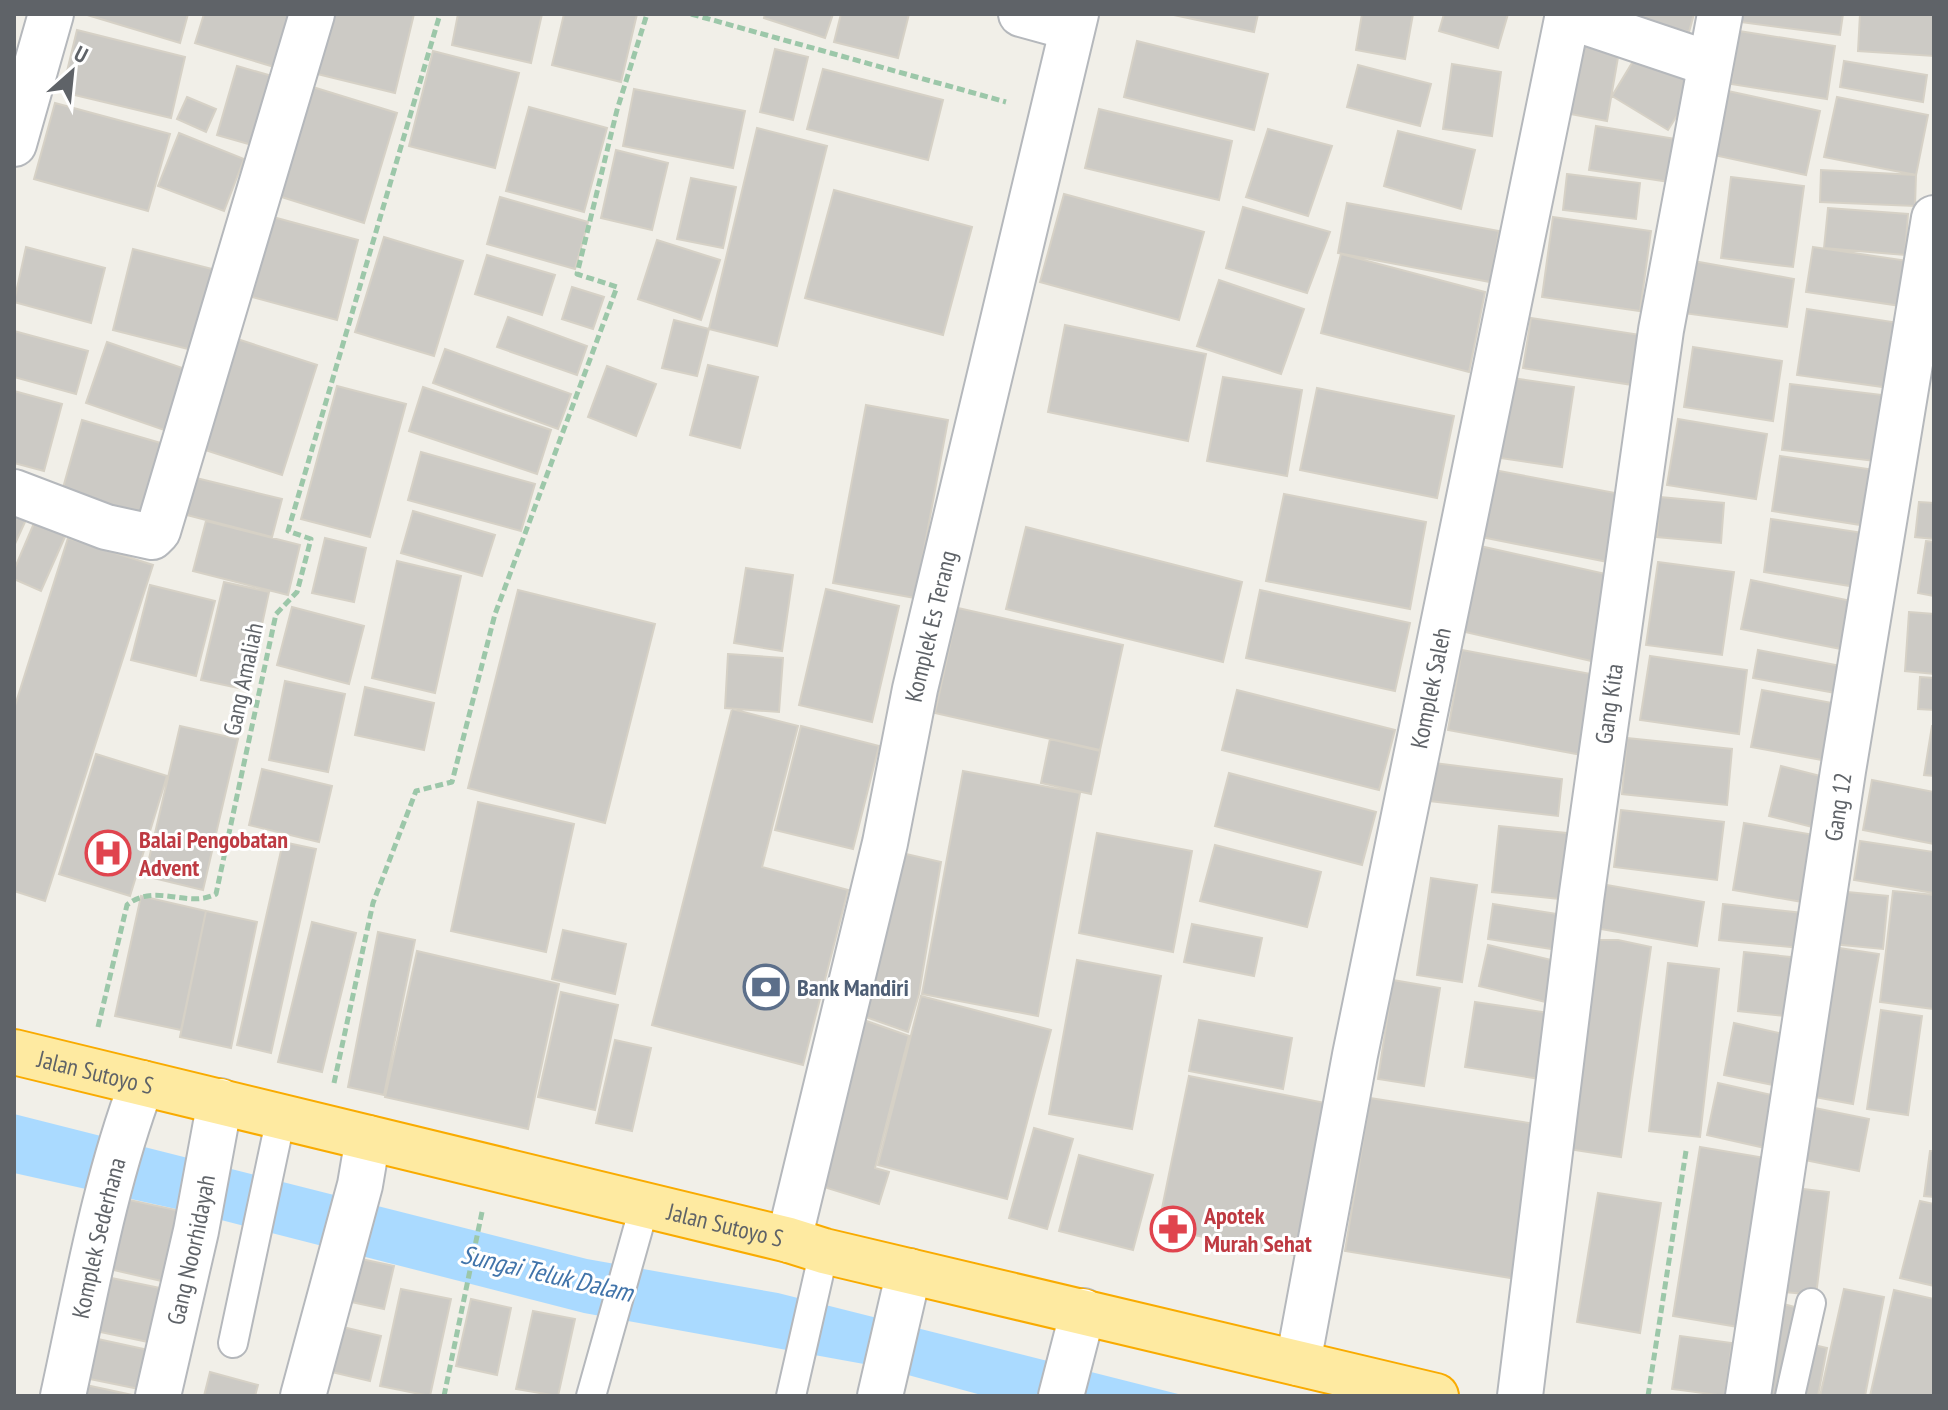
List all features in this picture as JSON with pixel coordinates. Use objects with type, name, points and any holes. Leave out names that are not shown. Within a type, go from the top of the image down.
[{"type":"highway","name":"Jalan Sutoyo S","points":[[14,1052],[645,1204],[905,1289],[1078,1329],[1298,1363],[1436,1396]]},
{"type":"street","points":[[14,144],[51,14]]},
{"type":"street","points":[[14,492],[106,527],[152,537],[158,531],[312,14]]},
{"type":"street","points":[[1021,14],[1074,21]]},
{"type":"street","name":"Gang Kita","points":[[1520,1396],[1581,900],[1657,362],[1720,14]]},
{"type":"street","points":[[1567,15],[1710,64]]},
{"type":"street","name":"Komplek Saleh","points":[[1298,1363],[1355,1055],[1567,15]]},
{"type":"street","name":"Komplek Es Terang","points":[[810,1259],[1051,114],[1074,21]]},
{"type":"street","name":"Gang 12","points":[[1748,1396],[1843,771],[1934,218]]},
{"type":"street","name":"Komplek Sederhana","points":[[63,1396],[103,1210],[125,1129],[142,1083]]},
{"type":"street","name":"Gang Noorhidayah","points":[[158,1396],[196,1231],[220,1101]]},
{"type":"street","points":[[303,1396],[360,1185],[368,1138]]},
{"type":"street","points":[[883,1384],[905,1289]]},
{"type":"street","points":[[1061,1396],[1078,1329]]},
{"type":"lane","points":[[233,1343],[252,1247],[273,1168],[281,1117]]},
{"type":"lane","points":[[591,1396],[645,1204]]},
{"type":"lane","points":[[791,1396],[801,1359],[810,1259]]},
{"type":"lane","points":[[1790,1396],[1811,1303]]},
{"type":"path","name":"Gang Amaliah","points":[[88,1070],[127,905],[137,896],[151,893],[204,900],[216,894],[276,614],[297,592],[311,539],[288,531],[440,14]]},
{"type":"path","points":[[325,1127],[373,903],[416,791],[452,782],[495,614],[617,287],[577,274],[617,110],[647,14]]},
{"type":"path","points":[[691,14],[1051,114]]},
{"type":"path","points":[[1648,1396],[1686,1151]]},
{"type":"path","points":[[444,1396],[480,1222]]},
{"type":"water","name":"Sungai Teluk Dalam","points":[[14,1114],[587,1259],[778,1293],[1186,1396],[985,1396],[875,1366],[584,1313],[194,1213],[14,1173]]},
{"type":"building","points":[[84,14],[188,14],[180,43]]},
{"type":"building","points":[[204,14],[300,14],[284,70],[195,43]]},
{"type":"building","points":[[324,14],[414,14],[395,93],[309,72]]},
{"type":"building","points":[[458,14],[542,14],[531,63],[452,45]]},
{"type":"building","points":[[564,14],[637,14],[621,82],[552,65]]},
{"type":"building","points":[[765,14],[833,14],[825,38],[764,18]]},
{"type":"building","points":[[841,14],[909,14],[898,58],[834,42]]},
{"type":"building","points":[[1169,14],[1258,14],[1254,32]]},
{"type":"building","points":[[1362,14],[1413,14],[1405,59],[1356,50]]},
{"type":"building","points":[[1444,14],[1508,14],[1498,48],[1439,31]]},
{"type":"building","points":[[1642,14],[1694,14],[1689,32],[1640,20]]},
{"type":"building","points":[[1741,14],[1843,14],[1840,35],[1740,22]]},
{"type":"building","points":[[1860,14],[1934,14],[1934,56],[1858,51]]},
{"type":"building","points":[[77,30],[185,57],[171,118],[62,92]]},
{"type":"building","points":[[1571,30],[1621,40],[1607,121],[1555,111]]},
{"type":"building","points":[[1739,31],[1835,46],[1827,99],[1731,84]]},
{"type":"building","points":[[1137,41],[1268,74],[1254,130],[1124,97]]},
{"type":"building","points":[[1641,48],[1698,82],[1668,130],[1612,96]]},
{"type":"building","points":[[775,49],[808,57],[793,120],[760,112]]},
{"type":"building","points":[[433,51],[519,73],[495,168],[409,146]]},
{"type":"building","points":[[1844,61],[1927,75],[1923,102],[1840,87]]},
{"type":"building","points":[[1452,64],[1501,72],[1492,136],[1443,129]]},
{"type":"building","points":[[1358,65],[1431,84],[1420,126],[1347,107]]},
{"type":"building","points":[[237,66],[272,76],[252,145],[217,135]]},
{"type":"building","points":[[823,69],[943,100],[928,160],[807,129]]},
{"type":"building","points":[[303,84],[397,113],[364,223],[269,193]]},
{"type":"building","points":[[634,89],[745,111],[733,168],[623,146]]},
{"type":"building","points":[[1728,91],[1820,111],[1806,175],[1714,155]]},
{"type":"building","points":[[187,97],[216,109],[206,132],[177,119]]},
{"type":"building","points":[[1837,97],[1928,115],[1916,175],[1824,157]]},
{"type":"building","points":[[55,103],[170,134],[148,211],[34,179]]},
{"type":"building","points":[[529,107],[607,128],[584,212],[506,191]]},
{"type":"building","points":[[1099,109],[1232,141],[1219,200],[1085,168]]},
{"type":"building","points":[[1596,126],[1676,139],[1670,182],[1589,170]]},
{"type":"building","points":[[757,128],[827,146],[777,346],[709,329]]},
{"type":"building","points":[[1268,129],[1332,146],[1308,216],[1246,197]]},
{"type":"building","points":[[1398,131],[1475,150],[1461,209],[1384,186]]},
{"type":"building","points":[[179,133],[244,159],[224,211],[158,186]]},
{"type":"building","points":[[616,150],[668,163],[652,230],[601,218]]},
{"type":"building","points":[[1821,170],[1916,175],[1915,206],[1820,202]]},
{"type":"building","points":[[1567,174],[1640,183],[1636,219],[1563,210]]},
{"type":"building","points":[[1731,177],[1804,186],[1793,267],[1721,258]]},
{"type":"building","points":[[691,178],[736,187],[723,248],[677,239]]},
{"type":"building","points":[[834,190],[972,227],[943,335],[805,298]]},
{"type":"building","points":[[1064,194],[1204,232],[1179,320],[1040,282]]},
{"type":"building","points":[[500,197],[588,222],[575,269],[487,244]]},
{"type":"building","points":[[1347,203],[1499,231],[1490,282],[1338,253]]},
{"type":"building","points":[[1243,207],[1330,232],[1307,293],[1226,268]]},
{"type":"building","points":[[1828,208],[1908,214],[1905,255],[1824,248]]},
{"type":"building","points":[[273,217],[358,240],[337,320],[252,297]]},
{"type":"building","points":[[1553,217],[1651,231],[1640,311],[1542,297]]},
{"type":"building","points":[[384,237],[463,261],[434,356],[355,332]]},
{"type":"building","points":[[657,240],[720,260],[701,320],[638,299]]},
{"type":"building","points":[[26,247],[105,268],[91,323],[14,302]]},
{"type":"building","points":[[1813,247],[1908,261],[1901,306],[1806,292]]},
{"type":"building","points":[[133,249],[216,270],[196,351],[113,330]]},
{"type":"building","points":[[1341,254],[1485,292],[1469,372],[1321,333]]},
{"type":"building","points":[[487,255],[555,275],[542,315],[475,294]]},
{"type":"building","points":[[1688,260],[1794,279],[1787,327],[1683,313]]},
{"type":"building","points":[[1219,280],[1304,309],[1281,374],[1197,346]]},
{"type":"building","points":[[572,287],[604,297],[593,329],[562,319]]},
{"type":"building","points":[[1807,309],[1899,323],[1890,388],[1797,375]]},
{"type":"building","points":[[508,317],[587,346],[577,375],[497,347]]},
{"type":"building","points":[[1531,318],[1647,336],[1639,386],[1523,368]]},
{"type":"building","points":[[674,320],[709,329],[697,376],[662,368]]},
{"type":"building","points":[[1065,325],[1206,354],[1188,441],[1048,412]]},
{"type":"building","points":[[14,331],[88,351],[76,394],[14,377]]},
{"type":"building","points":[[225,335],[317,365],[282,475],[190,445]]},
{"type":"building","points":[[107,342],[194,372],[173,433],[86,403]]},
{"type":"building","points":[[1693,347],[1782,361],[1773,421],[1684,407]]},
{"type":"building","points":[[445,349],[571,394],[558,429],[433,383]]},
{"type":"building","points":[[708,365],[758,377],[740,448],[690,435]]},
{"type":"building","points":[[607,366],[656,384],[636,436],[588,417]]},
{"type":"building","points":[[1223,377],[1302,390],[1287,476],[1207,461]]},
{"type":"building","points":[[1512,378],[1574,387],[1562,467],[1500,458]]},
{"type":"building","points":[[1790,384],[1891,396],[1883,462],[1782,450]]},
{"type":"building","points":[[337,386],[406,404],[370,537],[301,519]]},
{"type":"building","points":[[423,387],[551,430],[537,474],[409,431]]},
{"type":"building","points":[[1317,388],[1454,416],[1437,498],[1300,470]]},
{"type":"building","points":[[14,391],[62,404],[44,471],[14,463]]},
{"type":"building","points":[[866,405],[948,420],[915,598],[833,583]]},
{"type":"building","points":[[1678,419],[1767,434],[1756,499],[1667,485]]},
{"type":"building","points":[[82,420],[164,444],[142,519],[61,495]]},
{"type":"building","points":[[421,452],[535,484],[521,531],[408,500]]},
{"type":"building","points":[[1780,456],[1875,470],[1867,526],[1772,511]]},
{"type":"building","points":[[1494,470],[1631,496],[1618,564],[1481,537]]},
{"type":"building","points":[[192,477],[282,499],[272,537],[183,514]]},
{"type":"building","points":[[1284,494],[1426,522],[1410,609],[1266,581]]},
{"type":"building","points":[[1660,497],[1724,503],[1721,543],[1657,537]]},
{"type":"building","points":[[1919,502],[1934,503],[1934,539],[1915,537]]},
{"type":"building","points":[[14,504],[30,511],[14,546]]},
{"type":"building","points":[[413,511],[495,535],[482,576],[401,553]]},
{"type":"building","points":[[37,516],[68,530],[41,591],[14,579],[14,570]]},
{"type":"building","points":[[1771,519],[1870,534],[1862,588],[1764,572]]},
{"type":"building","points":[[206,521],[300,545],[288,595],[193,571]]},
{"type":"building","points":[[1026,527],[1242,582],[1223,662],[1006,609]]},
{"type":"building","points":[[68,538],[153,565],[45,901],[14,891],[14,709]]},
{"type":"building","points":[[325,538],[366,548],[354,602],[312,593]]},
{"type":"building","points":[[1926,541],[1934,542],[1934,596],[1918,593]]},
{"type":"building","points":[[1480,546],[1619,577],[1600,663],[1461,631]]},
{"type":"building","points":[[397,561],[461,576],[435,693],[372,678]]},
{"type":"building","points":[[1658,562],[1734,572],[1722,655],[1646,645]]},
{"type":"building","points":[[746,568],[793,575],[782,651],[734,643]]},
{"type":"building","points":[[1751,580],[1856,602],[1846,650],[1741,629]]},
{"type":"building","points":[[224,582],[269,592],[248,690],[201,680]]},
{"type":"building","points":[[150,585],[215,601],[196,676],[131,660]]},
{"type":"building","points":[[826,589],[899,606],[872,722],[799,705]]},
{"type":"building","points":[[518,590],[655,624],[605,823],[468,788]]},
{"type":"building","points":[[1260,590],[1410,623],[1395,691],[1246,658]]},
{"type":"building","points":[[292,607],[364,626],[349,684],[277,665]]},
{"type":"building","points":[[958,608],[1123,645],[1100,750],[935,713]]},
{"type":"building","points":[[1909,612],[1934,614],[1934,674],[1905,671]]},
{"type":"building","points":[[1462,650],[1596,675],[1582,755],[1448,730]]},
{"type":"building","points":[[1758,650],[1846,667],[1841,694],[1753,678]]},
{"type":"building","points":[[728,654],[783,658],[779,712],[725,708]]},
{"type":"building","points":[[1650,656],[1747,670],[1739,734],[1640,720]]},
{"type":"building","points":[[1920,677],[1934,678],[1934,710],[1918,709]]},
{"type":"building","points":[[285,681],[345,694],[328,772],[269,760]]},
{"type":"building","points":[[365,687],[434,703],[424,750],[355,735]]},
{"type":"building","points":[[1237,690],[1395,730],[1379,790],[1222,750]]},
{"type":"building","points":[[1762,690],[1843,705],[1833,762],[1751,747]]},
{"type":"building","points":[[732,709],[798,726],[762,867],[848,890],[803,1065],[652,1025]]},
{"type":"building","points":[[180,726],[238,739],[203,890],[145,876]]},
{"type":"building","points":[[801,726],[879,746],[853,849],[775,830]]},
{"type":"building","points":[[1934,726],[1934,776],[1924,775]]},
{"type":"building","points":[[1627,738],[1732,749],[1727,805],[1622,794]]},
{"type":"building","points":[[1050,739],[1100,751],[1091,794],[1041,783]]},
{"type":"building","points":[[96,754],[167,776],[130,896],[59,874]]},
{"type":"building","points":[[1434,763],[1562,779],[1558,816],[1430,801]]},
{"type":"building","points":[[1781,766],[1836,780],[1824,830],[1769,816]]},
{"type":"building","points":[[262,769],[332,786],[319,842],[249,825]]},
{"type":"building","points":[[963,771],[1080,793],[1038,1016],[922,994]]},
{"type":"building","points":[[1229,773],[1376,812],[1362,865],[1215,826]]},
{"type":"building","points":[[1872,780],[1934,792],[1934,844],[1863,830]]},
{"type":"building","points":[[478,802],[574,824],[546,952],[451,931]]},
{"type":"building","points":[[1621,810],[1724,822],[1717,880],[1614,867]]},
{"type":"building","points":[[1744,823],[1820,836],[1808,903],[1733,890]]},
{"type":"building","points":[[1499,826],[1585,835],[1578,901],[1492,892]]},
{"type":"building","points":[[1097,833],[1192,851],[1173,952],[1079,933]]},
{"type":"building","points":[[1860,841],[1934,852],[1934,893],[1854,880]]},
{"type":"building","points":[[283,842],[316,849],[271,1053],[237,1045]]},
{"type":"building","points":[[1215,845],[1321,872],[1307,927],[1200,901]]},
{"type":"building","points":[[906,854],[941,862],[919,994],[908,1032],[860,1015]]},
{"type":"building","points":[[1431,878],[1477,885],[1462,982],[1417,975]]},
{"type":"building","points":[[1601,884],[1704,902],[1697,946],[1595,928]]},
{"type":"building","points":[[1837,891],[1888,896],[1883,949],[1832,944]]},
{"type":"building","points":[[1893,891],[1934,895],[1934,1009],[1880,1002]]},
{"type":"building","points":[[141,896],[206,911],[181,1030],[115,1016]]},
{"type":"building","points":[[1493,904],[1576,917],[1571,952],[1488,939]]},
{"type":"building","points":[[1723,904],[1803,913],[1800,948],[1719,940]]},
{"type":"building","points":[[206,911],[257,922],[231,1048],[180,1037]]},
{"type":"building","points":[[312,922],[356,933],[322,1072],[278,1062]]},
{"type":"building","points":[[1192,924],[1262,938],[1254,976],[1184,962]]},
{"type":"building","points":[[563,930],[626,944],[615,994],[552,979]]},
{"type":"building","points":[[378,932],[415,940],[384,1095],[348,1087]]},
{"type":"building","points":[[1592,940],[1618,940],[1651,947],[1621,1157],[1555,1147]]},
{"type":"building","points":[[1488,945],[1568,964],[1558,1005],[1479,986]]},
{"type":"building","points":[[1833,947],[1879,954],[1853,1104],[1809,1096]]},
{"type":"building","points":[[417,951],[559,984],[528,1129],[385,1097]]},
{"type":"building","points":[[1744,952],[1800,958],[1794,1017],[1738,1011]]},
{"type":"building","points":[[1077,960],[1161,976],[1132,1129],[1049,1114]]},
{"type":"building","points":[[1668,963],[1719,969],[1700,1137],[1649,1131]]},
{"type":"building","points":[[1393,980],[1440,988],[1424,1086],[1378,1079]]},
{"type":"building","points":[[561,992],[618,1005],[595,1110],[538,1097]]},
{"type":"building","points":[[921,996],[1051,1030],[1007,1199],[878,1165]]},
{"type":"building","points":[[1475,1002],[1556,1014],[1546,1080],[1465,1067]]},
{"type":"building","points":[[1881,1010],[1922,1016],[1908,1115],[1867,1109]]},
{"type":"building","points":[[858,1018],[909,1036],[875,1168],[889,1172],[879,1204],[827,1188],[817,1173]]},
{"type":"building","points":[[1199,1020],[1292,1038],[1283,1089],[1189,1071]]},
{"type":"building","points":[[1734,1023],[1788,1035],[1778,1086],[1724,1075]]},
{"type":"building","points":[[615,1040],[651,1048],[632,1131],[596,1123]]},
{"type":"building","points":[[1189,1076],[1335,1105],[1305,1257],[1158,1228]]},
{"type":"building","points":[[1718,1083],[1776,1096],[1765,1148],[1707,1135]]},
{"type":"building","points":[[1370,1098],[1548,1126],[1523,1280],[1345,1251]]},
{"type":"building","points":[[1805,1106],[1869,1119],[1859,1171],[1795,1158]]},
{"type":"building","points":[[1034,1128],[1073,1139],[1047,1229],[1009,1218]]},
{"type":"building","points":[[1700,1147],[1777,1160],[1750,1329],[1673,1316]]},
{"type":"building","points":[[1930,1151],[1934,1151],[1934,1197],[1924,1196]]},
{"type":"building","points":[[1079,1155],[1153,1175],[1133,1250],[1059,1231]]},
{"type":"building","points":[[1787,1187],[1829,1192],[1816,1295],[1774,1291]]},
{"type":"building","points":[[1598,1193],[1661,1203],[1640,1333],[1577,1322]]},
{"type":"building","points":[[120,1198],[194,1214],[179,1285],[105,1268]]},
{"type":"building","points":[[1920,1201],[1934,1204],[1934,1286],[1900,1278]]},
{"type":"building","points":[[352,1257],[394,1266],[384,1309],[342,1300]]},
{"type":"building","points":[[97,1275],[165,1289],[153,1343],[86,1329]]},
{"type":"building","points":[[401,1289],[451,1299],[430,1396],[380,1386]]},
{"type":"building","points":[[1844,1289],[1884,1297],[1865,1396],[1820,1396]]},
{"type":"building","points":[[1894,1290],[1934,1299],[1934,1396],[1870,1396]]},
{"type":"building","points":[[471,1299],[511,1308],[497,1375],[456,1366]]},
{"type":"building","points":[[1776,1302],[1806,1310],[1786,1396],[1753,1396]]},
{"type":"building","points":[[533,1311],[575,1319],[558,1396],[516,1389]]},
{"type":"building","points":[[330,1324],[381,1336],[370,1381],[319,1369]]},
{"type":"building","points":[[84,1336],[153,1351],[144,1390],[75,1376]]},
{"type":"building","points":[[1680,1336],[1732,1343],[1725,1396],[1672,1389]]},
{"type":"building","points":[[1805,1343],[1827,1348],[1818,1396],[1794,1396]]},
{"type":"building","points":[[210,1372],[258,1385],[255,1396],[204,1396]]},
{"type":"building","points":[[72,1382],[137,1396],[69,1396]]},
{"type":"place","name":"Balai Pengobatan Advent","points":[[108,853]]},
{"type":"place","name":"Bank Mandiri","points":[[766,987]]},
{"type":"place","name":"Apotek Murah Sehat","points":[[1173,1229]]}]
